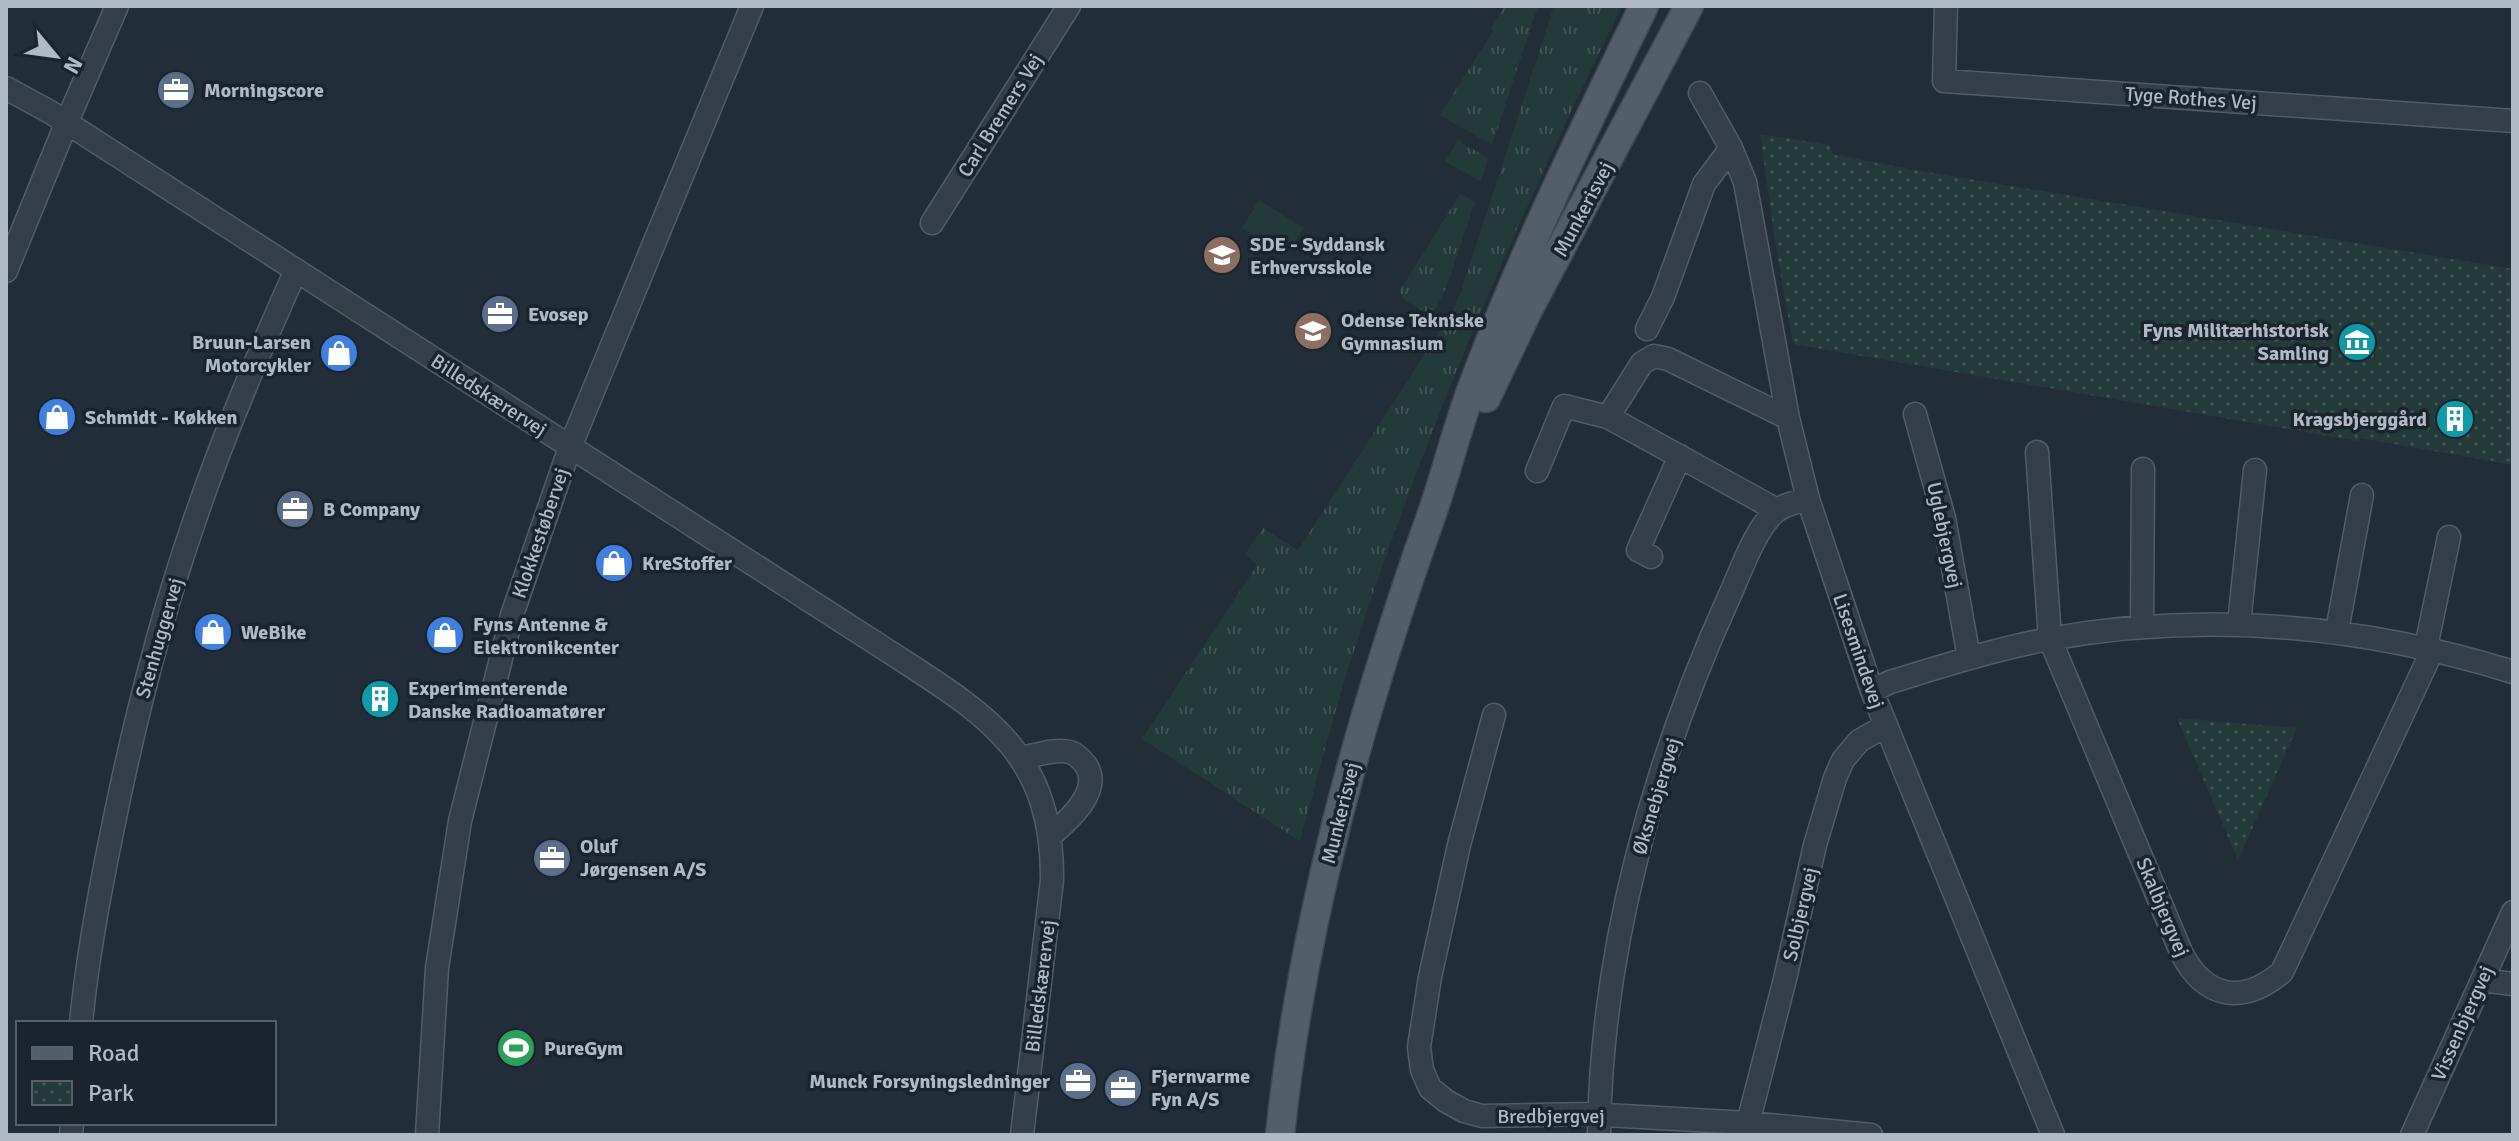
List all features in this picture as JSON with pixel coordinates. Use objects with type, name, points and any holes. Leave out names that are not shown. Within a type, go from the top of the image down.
[{"type":"main road","name":"Munkerisvej","points":[[1280,1135],[1300,995],[1327,859],[1369,699],[1475,378],[1588,121],[1644,6]]},
{"type":"main road","points":[[1615,149],[1623,103],[1670,6]]},
{"type":"main road","name":"Munkerisvej","points":[[1437,500],[1527,312],[1689,6]]},
{"type":"street","points":[[6,271],[117,6]]},
{"type":"street","name":"Klokkestøbervej","points":[[427,1135],[437,968],[460,821],[512,615],[570,447],[752,6]]},
{"type":"street","name":"Carl Bremers Vej","points":[[932,223],[1069,6]]},
{"type":"street","name":"Tyge Rothes Vej","points":[[1946,6],[1944,81],[2513,121]]},
{"type":"street","name":"Billedskærervej","points":[[6,88],[50,112],[989,719],[1020,758],[1041,798],[1050,836],[1052,880],[1022,1135]]},
{"type":"street","name":"Lisesmindevej","points":[[1700,93],[1731,148],[1745,182],[1788,418],[1808,499],[1872,691],[2053,1135]]},
{"type":"street","points":[[1647,329],[1663,297],[1704,184],[1731,148]]},
{"type":"street","name":"Stenhuggervej","points":[[81,1021],[104,870],[124,771],[156,641],[194,522],[241,396],[296,270]]},
{"type":"street","points":[[1608,417],[1642,363],[1654,356],[1668,359],[1788,418]]},
{"type":"street","points":[[1537,471],[1564,406],[1608,417],[1777,510],[1808,499]]},
{"type":"street","name":"Uglebjergvej","points":[[1915,414],[1944,518],[1969,658]]},
{"type":"street","points":[[2037,452],[2050,639]]},
{"type":"street","points":[[1651,557],[1638,550],[1680,456]]},
{"type":"street","points":[[2142,627],[2143,469]]},
{"type":"street","points":[[2239,624],[2255,470]]},
{"type":"street","points":[[2337,631],[2362,495]]},
{"type":"street","name":"Øksnebjergvej","points":[[1599,1125],[1607,1026],[1624,916],[1653,798],[1716,625],[1760,532],[1777,510]]},
{"type":"street","points":[[2429,648],[2449,537]]},
{"type":"street","points":[[1872,691],[1890,682],[1969,658],[2050,639],[2142,627],[2239,624],[2337,631],[2429,648],[2513,672]]},
{"type":"street","name":"Skalbjergvej","points":[[2050,639],[2190,971],[2206,985],[2225,993],[2246,993],[2266,986],[2282,972],[2429,648]]},
{"type":"street","name":"Bredbjergvej","points":[[1494,715],[1459,845],[1430,977],[1419,1047],[1422,1070],[1430,1088],[1464,1111],[1482,1116],[1599,1125],[1748,1123],[1871,1135]]},
{"type":"street","name":"Solbjergvej","points":[[1748,1123],[1815,845],[1835,778],[1843,760],[1859,741],[1885,726]]},
{"type":"street","points":[[1020,758],[1058,751],[1070,752],[1083,761],[1089,770],[1087,792],[1080,806],[1050,836]]},
{"type":"street","name":"Vissenbjergvej","points":[[2412,1135],[2513,912]]},
{"type":"street","points":[[2482,980],[2513,984]]},
{"type":"green space","points":[[1505,6],[1538,6],[1492,145],[1440,115],[1493,31],[1491,28]]},
{"type":"green space","points":[[1554,6],[1622,6],[1510,246],[1441,410],[1351,660],[1300,841],[1142,739],[1257,565],[1245,554],[1263,528],[1298,550],[1452,312]]},
{"type":"green space","points":[[1760,134],[1830,145],[1832,154],[1915,170],[2513,269],[2513,465],[1793,344]]},
{"type":"green space","points":[[1458,140],[1488,158],[1481,182],[1445,161]]},
{"type":"green space","points":[[1460,194],[1475,202],[1446,288],[1432,316],[1406,301],[1399,292]]},
{"type":"green space","points":[[1259,200],[1304,228],[1286,256],[1242,228]]},
{"type":"green space","points":[[2177,718],[2297,728],[2238,860]]},
{"type":"place","name":"Morningscore","points":[[176,90]]},
{"type":"place","name":"SDE - Syddansk Erhvervsskole","points":[[1222,255]]},
{"type":"place","name":"Evosep","points":[[500,314]]},
{"type":"place","name":"Odense Tekniske Gymnasium","points":[[1313,331]]},
{"type":"place","name":"Fyns Militærhistorisk Samling","points":[[2357,342]]},
{"type":"place","name":"Bruun-Larsen Motorcykler","points":[[339,353]]},
{"type":"place","name":"Schmidt - Køkken","points":[[57,417]]},
{"type":"place","name":"Kragsbjerggård","points":[[2455,419]]},
{"type":"place","name":"B Company","points":[[295,509]]},
{"type":"place","name":"KreStoffer","points":[[614,563]]},
{"type":"place","name":"WeBike","points":[[213,632]]},
{"type":"place","name":"Fyns Antenne & Elektronikcenter","points":[[445,635]]},
{"type":"place","name":"Experimenterende Danske Radioamatører","points":[[380,699]]},
{"type":"place","name":"Oluf Jørgensen A/S","points":[[552,858]]},
{"type":"place","name":"PureGym","points":[[516,1048]]},
{"type":"place","name":"Munck Forsyningsledninger","points":[[1078,1081]]},
{"type":"place","name":"Fjernvarme Fyn A/S","points":[[1123,1088]]}]
